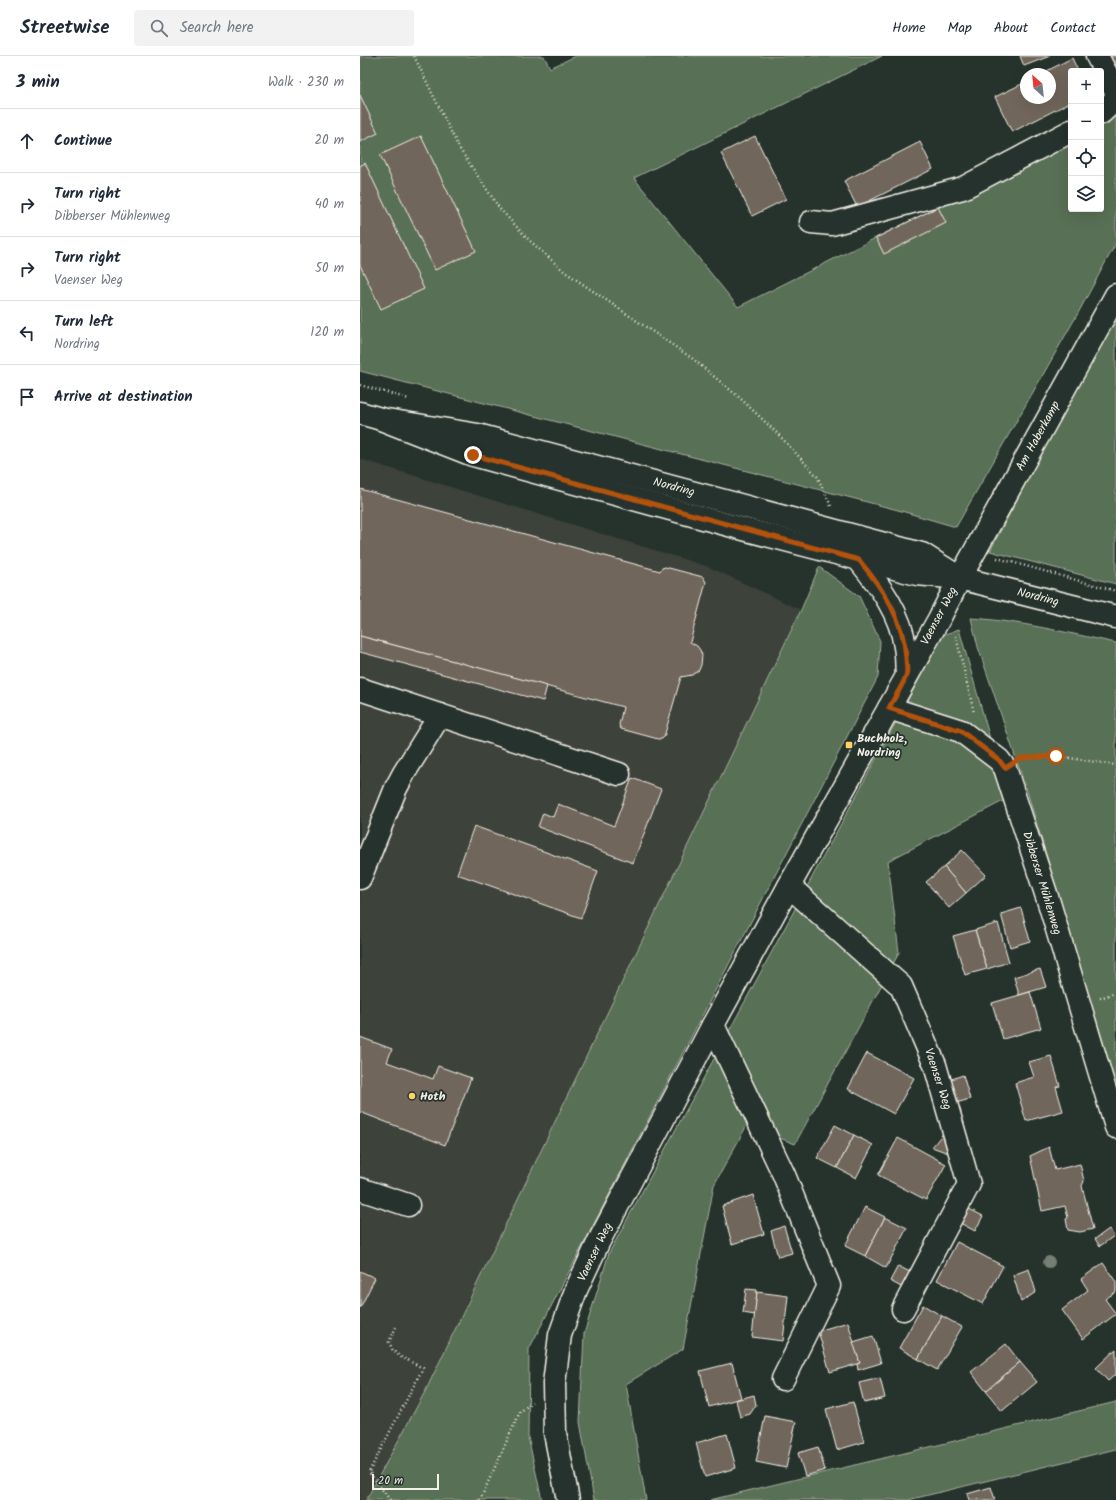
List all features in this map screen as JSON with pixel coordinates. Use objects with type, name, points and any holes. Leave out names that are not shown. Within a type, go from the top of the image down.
[{"type":"street","points":[[1097,56],[1116,92]]},
{"type":"street","points":[[1104,110],[1116,99]]},
{"type":"street","points":[[811,222],[832,224],[963,188],[1068,132]]},
{"type":"street","name":"Am Haberkamp","points":[[960,578],[1116,295]]},
{"type":"street","name":"Nordring","points":[[360,413],[382,419],[478,435],[922,554],[960,578]]},
{"type":"street","name":"Nordring","points":[[382,419],[473,455],[859,560],[917,574],[960,578],[1116,617]]},
{"type":"street","name":"Vaenser Weg","points":[[859,560],[878,583],[895,612],[905,647],[907,675]]},
{"type":"street","name":"Vaenser Weg","points":[[568,1500],[555,1433],[554,1384],[560,1335],[576,1290],[599,1241],[714,1025],[789,886],[939,619],[960,578]]},
{"type":"street","points":[[360,689],[620,774]]},
{"type":"street","name":"Dibberser Mühlenweg","points":[[889,708],[961,731],[999,760],[1005,768],[1047,899],[1116,1127]]},
{"type":"street","points":[[360,878],[396,788],[440,715]]},
{"type":"street","name":"Vaenser Weg","points":[[789,886],[901,986],[935,1065],[969,1184],[903,1309]]},
{"type":"street","points":[[714,1025],[784,1175],[829,1286],[782,1379]]},
{"type":"street","points":[[360,1189],[408,1205]]},
{"type":"path","points":[[414,56],[459,148],[500,209],[530,240],[566,272],[693,359],[740,398],[778,434],[817,476],[832,509]]},
{"type":"path","points":[[974,552],[1116,591]]},
{"type":"path","points":[[939,619],[953,626],[982,746]]},
{"type":"path","points":[[1005,768],[1021,758],[1056,756],[1116,765]]},
{"type":"path","points":[[390,1500],[369,1472],[423,1368],[401,1357],[393,1351],[389,1342],[397,1325]]},
{"type":"path","points":[[480,1500],[520,1412],[554,1384]]},
{"type":"shaded area","points":[[360,459],[709,567],[801,610],[426,1390],[366,1500],[360,1500]]},
{"type":"green space","points":[[360,56],[544,56],[550,68],[576,56],[882,56],[634,178],[738,307],[1068,142],[1068,212],[1104,212],[1104,123],[1116,117],[1116,243],[1077,315],[956,527],[898,510],[360,371]]},
{"type":"green space","points":[[1116,312],[1116,584],[990,551]]},
{"type":"green space","points":[[819,567],[859,596],[880,641],[878,677],[529,1349],[528,1437],[542,1500],[366,1500],[426,1390],[801,610]]},
{"type":"green space","points":[[971,618],[1062,631],[1116,643],[1116,1088],[1027,791],[978,647]]},
{"type":"green space","points":[[959,629],[1007,799],[888,861],[899,953],[795,1144],[747,1125],[714,1185],[683,1349],[626,1384],[646,1500],[594,1500],[580,1422],[584,1334],[609,1253],[943,635]]},
{"type":"green space","points":[[1116,1402],[1116,1449],[908,1500],[710,1500]]},
{"type":"building","points":[[1020,56],[1050,56],[1024,66]]},
{"type":"building","points":[[1110,56],[1116,56],[1116,69]]},
{"type":"building","points":[[1072,58],[1077,68],[1068,68],[1068,104],[1012,132],[995,97],[1020,85],[1020,104],[1056,104],[1056,68],[1053,68]]},
{"type":"building","points":[[360,95],[378,133],[360,142]]},
{"type":"building","points":[[421,136],[476,251],[435,270],[380,155]]},
{"type":"building","points":[[755,136],[786,199],[752,216],[721,153]]},
{"type":"building","points":[[920,142],[933,169],[857,207],[844,181]]},
{"type":"building","points":[[365,163],[424,289],[381,309],[360,265],[360,166]]},
{"type":"building","points":[[938,207],[946,223],[884,254],[876,238]]},
{"type":"building","points":[[360,489],[660,571],[665,567],[703,577],[706,582],[690,642],[697,646],[700,650],[702,655],[701,665],[699,670],[692,675],[681,677],[664,737],[662,739],[658,739],[621,729],[619,725],[623,707],[360,636]]},
{"type":"building","points":[[360,636],[547,686],[543,701],[360,652]]},
{"type":"building","points":[[632,778],[661,789],[633,863],[538,827],[543,813],[553,817],[558,804],[614,826]]},
{"type":"building","points":[[474,826],[598,871],[581,918],[457,874]]},
{"type":"building","points":[[962,850],[986,875],[966,893],[944,867]]},
{"type":"building","points":[[944,867],[966,893],[949,908],[926,882]]},
{"type":"building","points":[[1021,908],[1030,941],[1010,947],[1001,914]]},
{"type":"building","points":[[998,923],[1009,962],[987,969],[975,930]]},
{"type":"building","points":[[975,930],[987,969],[965,975],[953,936]]},
{"type":"building","points":[[1040,969],[1046,987],[1019,995],[1014,977]]},
{"type":"building","points":[[1030,992],[1041,1028],[1003,1039],[992,1003]]},
{"type":"building","name":"Hoth","points":[[360,1037],[392,1049],[387,1062],[433,1079],[438,1066],[471,1078],[445,1145],[360,1112]]},
{"type":"building","points":[[867,1053],[914,1078],[894,1114],[848,1089]]},
{"type":"building","points":[[1051,1056],[1060,1086],[1056,1087],[1063,1111],[1026,1121],[1015,1083],[1034,1077],[1029,1062]]},
{"type":"building","points":[[963,1075],[970,1099],[956,1103],[949,1080]]},
{"type":"building","points":[[835,1125],[854,1135],[837,1168],[817,1158]]},
{"type":"building","points":[[945,1131],[951,1154],[932,1147]]},
{"type":"building","points":[[854,1135],[873,1145],[856,1178],[837,1168]]},
{"type":"building","points":[[898,1138],[946,1164],[926,1200],[878,1175]]},
{"type":"building","points":[[1049,1147],[1055,1170],[1080,1164],[1084,1181],[1082,1186],[1093,1229],[1080,1232],[1068,1230],[1066,1219],[1068,1218],[1065,1206],[1042,1211],[1030,1156]]},
{"type":"building","points":[[753,1195],[764,1234],[732,1244],[722,1206]]},
{"type":"building","points":[[865,1207],[885,1217],[865,1256],[845,1246]]},
{"type":"building","points":[[967,1208],[983,1216],[975,1231],[960,1223]]},
{"type":"building","points":[[885,1217],[907,1228],[886,1268],[865,1256]]},
{"type":"building","points":[[784,1226],[792,1253],[778,1257],[771,1231]]},
{"type":"building","points":[[1109,1229],[1114,1236],[1100,1246],[1095,1239]]},
{"type":"building","points":[[957,1242],[1003,1266],[983,1304],[937,1280]]},
{"type":"building","points":[[1103,1263],[1116,1282],[1116,1292],[1105,1299],[1116,1314],[1083,1339],[1062,1310],[1088,1290],[1081,1279]]},
{"type":"building","points":[[898,1266],[912,1273],[905,1289],[890,1281]]},
{"type":"building","points":[[1029,1269],[1036,1292],[1021,1302],[1013,1275]]},
{"type":"building","points":[[360,1271],[375,1278],[360,1308]]},
{"type":"building","points":[[746,1289],[757,1290],[755,1315],[743,1313]]},
{"type":"building","points":[[757,1292],[788,1296],[783,1341],[752,1337]]},
{"type":"building","points":[[923,1305],[942,1316],[918,1359],[899,1348]]},
{"type":"building","points":[[942,1316],[962,1327],[937,1370],[918,1359]]},
{"type":"building","points":[[848,1322],[860,1363],[830,1372],[818,1331]]},
{"type":"building","points":[[873,1336],[881,1363],[858,1370],[857,1364],[860,1363],[853,1342]]},
{"type":"building","points":[[1006,1344],[1020,1362],[986,1391],[971,1372]]},
{"type":"building","points":[[1116,1349],[1116,1374],[1108,1381],[1096,1368]]},
{"type":"building","points":[[1020,1362],[1037,1382],[1002,1411],[986,1391]]},
{"type":"building","points":[[732,1363],[741,1398],[709,1407],[700,1371]]},
{"type":"building","points":[[880,1378],[885,1398],[864,1403],[859,1383]]},
{"type":"building","points":[[754,1395],[756,1405],[750,1414],[740,1417],[736,1400]]},
{"type":"building","points":[[853,1402],[864,1442],[837,1450],[826,1409]]},
{"type":"building","points":[[765,1416],[796,1422],[786,1468],[756,1462]]},
{"type":"building","points":[[727,1434],[736,1468],[705,1477],[696,1443]]},
{"type":"building","points":[[818,1447],[825,1470],[805,1476],[798,1453]]},
{"type":"building","points":[[991,1487],[995,1500],[969,1500],[967,1494]]},
{"type":"place","name":"Buchholz, Nordring","points":[[849,745]]},
{"type":"place","name":"Hoth","points":[[412,1096]]},
{"type":"route","points":[[473,455],[859,560],[878,583],[895,612],[905,647],[907,675],[889,708],[961,731],[999,760],[1005,768],[1021,758],[1056,756]]}]
